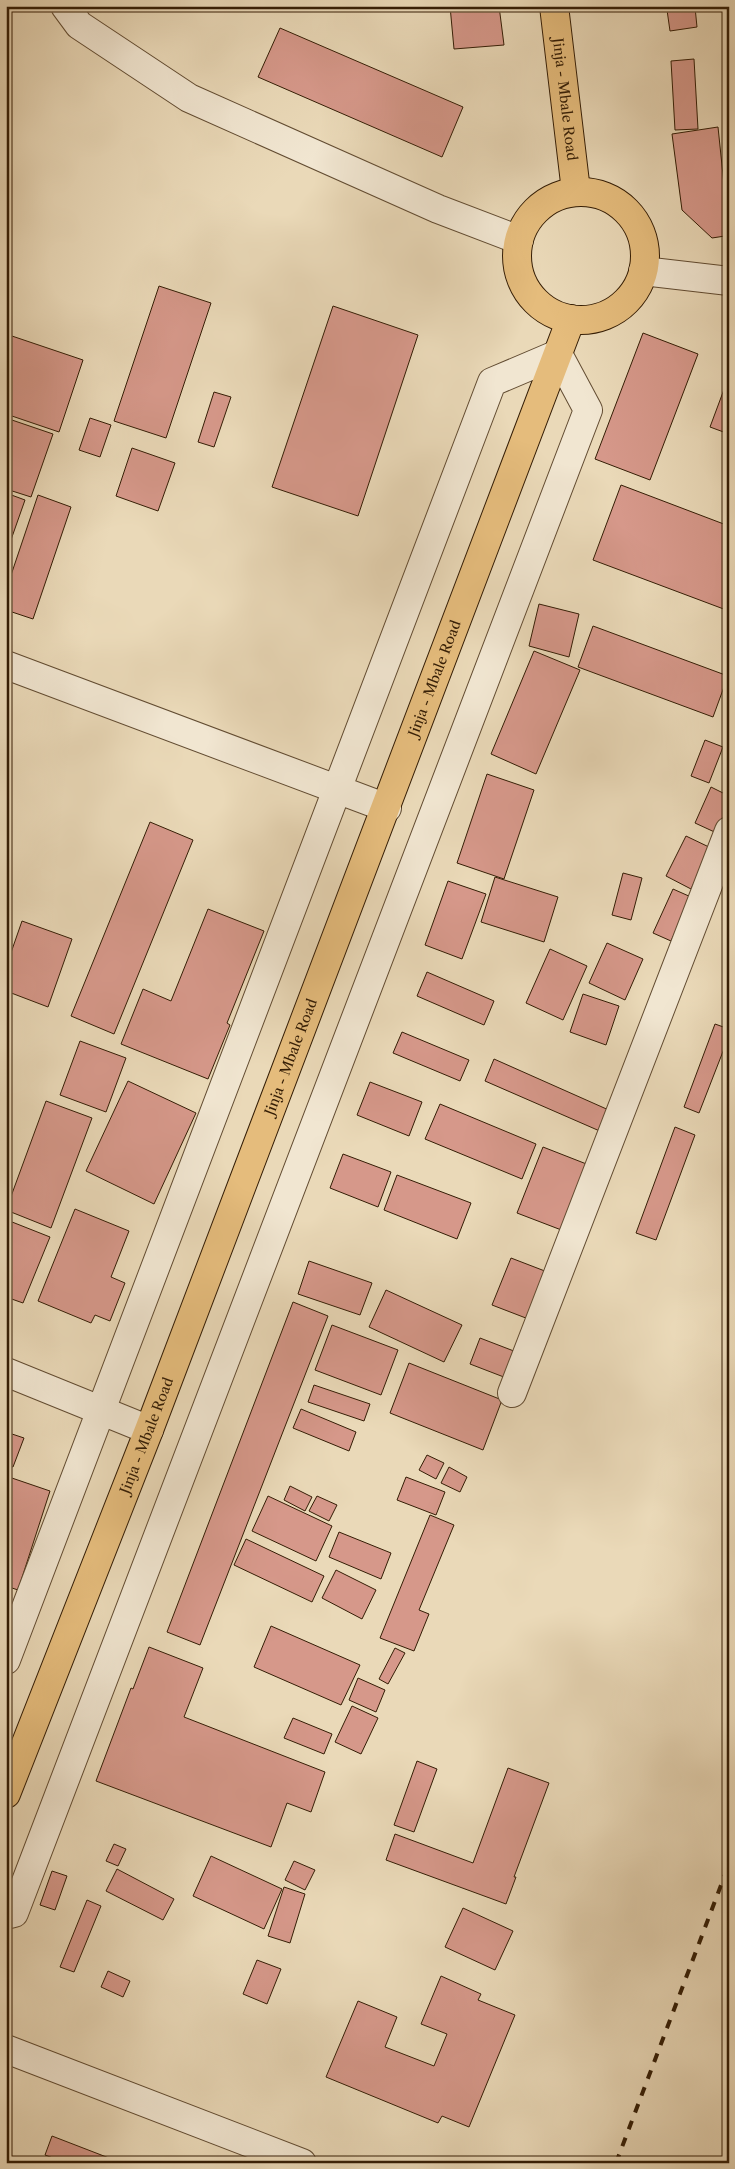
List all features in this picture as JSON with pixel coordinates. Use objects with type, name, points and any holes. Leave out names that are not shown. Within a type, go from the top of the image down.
[{"type":"main road","name":"Jinja - Mbale Road","points":[[554,6],[576,191]]},
{"type":"main road","points":[[576,191],[596,193],[614,201],[630,214],[640,232],[645,251],[643,271],[636,290],[622,305],[605,316],[585,320],[566,319],[547,311],[532,297],[521,280],[517,260],[519,240],[527,221],[539,206],[557,196],[576,191]]},
{"type":"main road","name":"Jinja - Mbale Road","points":[[6,1794],[149,1430],[387,808],[571,319]]},
{"type":"street","points":[[65,6],[79,25],[189,98],[438,209],[519,240]]},
{"type":"street","points":[[643,271],[729,281]]},
{"type":"street","points":[[6,1660],[492,382],[558,354],[588,410],[14,1913],[6,1914]]},
{"type":"street","points":[[6,665],[387,808]]},
{"type":"street","points":[[512,1393],[729,831]]},
{"type":"street","points":[[6,1372],[149,1430]]},
{"type":"street","points":[[6,2049],[302,2163]]},
{"type":"building","points":[[450,6],[499,6],[504,45],[454,49]]},
{"type":"building","points":[[695,7],[697,27],[670,31],[667,10]]},
{"type":"building","points":[[280,28],[463,107],[442,157],[258,77]]},
{"type":"building","points":[[694,59],[698,129],[675,130],[671,61]]},
{"type":"building","points":[[718,127],[726,204],[725,236],[712,238],[682,210],[672,134]]},
{"type":"building","points":[[159,286],[211,303],[166,438],[114,421]]},
{"type":"building","points":[[333,306],[418,335],[358,516],[272,487]]},
{"type":"building","points":[[643,333],[698,354],[650,480],[595,459]]},
{"type":"building","points":[[6,334],[83,360],[59,432],[6,414]]},
{"type":"building","points":[[729,376],[729,434],[710,427]]},
{"type":"building","points":[[214,392],[231,397],[214,447],[198,442]]},
{"type":"building","points":[[6,418],[53,434],[31,497],[6,489]]},
{"type":"building","points":[[90,418],[111,425],[100,457],[79,450]]},
{"type":"building","points":[[132,448],[175,463],[158,511],[116,496]]},
{"type":"building","points":[[621,485],[729,526],[729,611],[593,560]]},
{"type":"building","points":[[6,493],[25,500],[6,554]]},
{"type":"building","points":[[38,495],[71,507],[33,619],[6,610],[6,590]]},
{"type":"building","points":[[539,604],[579,614],[569,657],[529,646]]},
{"type":"building","points":[[593,626],[728,676],[713,717],[578,667]]},
{"type":"building","points":[[534,651],[580,670],[536,774],[491,754]]},
{"type":"building","points":[[705,740],[723,747],[709,783],[691,776]]},
{"type":"building","points":[[487,774],[534,790],[504,879],[457,863]]},
{"type":"building","points":[[711,787],[729,796],[729,820],[721,835],[695,823]]},
{"type":"building","points":[[150,822],[193,840],[114,1034],[71,1016]]},
{"type":"building","points":[[686,836],[711,848],[691,889],[666,876]]},
{"type":"building","points":[[623,873],[642,878],[631,920],[612,915]]},
{"type":"building","points":[[495,877],[558,897],[544,942],[481,922]]},
{"type":"building","points":[[448,881],[486,894],[462,959],[425,945]]},
{"type":"building","points":[[673,889],[691,897],[671,941],[653,933]]},
{"type":"building","points":[[208,909],[264,931],[227,1023],[230,1025],[208,1079],[121,1044],[143,989],[171,1001]]},
{"type":"building","points":[[22,921],[72,939],[48,1007],[6,991],[6,967]]},
{"type":"building","points":[[607,943],[643,959],[625,1000],[589,983]]},
{"type":"building","points":[[550,949],[587,966],[563,1020],[526,1003]]},
{"type":"building","points":[[427,972],[494,1001],[484,1025],[417,996]]},
{"type":"building","points":[[583,994],[619,1006],[606,1045],[570,1032]]},
{"type":"building","points":[[715,1024],[729,1029],[729,1036],[699,1113],[684,1107]]},
{"type":"building","points":[[402,1032],[469,1060],[460,1081],[393,1053]]},
{"type":"building","points":[[80,1041],[126,1058],[106,1112],[60,1095]]},
{"type":"building","points":[[494,1059],[611,1111],[602,1132],[485,1081]]},
{"type":"building","points":[[128,1081],[196,1113],[154,1204],[86,1171]]},
{"type":"building","points":[[370,1082],[422,1102],[409,1136],[357,1115]]},
{"type":"building","points":[[46,1101],[92,1118],[51,1228],[6,1210]]},
{"type":"building","points":[[440,1104],[536,1144],[522,1179],[425,1139]]},
{"type":"building","points":[[675,1127],[695,1135],[656,1240],[636,1233]]},
{"type":"building","points":[[543,1147],[589,1165],[564,1231],[517,1213]]},
{"type":"building","points":[[343,1154],[391,1172],[378,1207],[330,1188]]},
{"type":"building","points":[[397,1175],[471,1203],[457,1239],[384,1210]]},
{"type":"building","points":[[75,1209],[129,1231],[111,1277],[125,1283],[110,1321],[95,1315],[91,1323],[38,1301]]},
{"type":"building","points":[[7,1220],[50,1237],[23,1303],[6,1297]]},
{"type":"building","points":[[511,1258],[550,1273],[531,1320],[492,1305]]},
{"type":"building","points":[[309,1261],[372,1283],[360,1315],[298,1294]]},
{"type":"building","points":[[386,1290],[462,1325],[444,1362],[369,1327]]},
{"type":"building","points":[[293,1302],[328,1316],[200,1645],[167,1632]]},
{"type":"building","points":[[332,1325],[398,1350],[381,1395],[315,1370]]},
{"type":"building","points":[[480,1338],[519,1353],[509,1379],[470,1364]]},
{"type":"building","points":[[409,1363],[502,1400],[483,1450],[390,1413]]},
{"type":"building","points":[[314,1385],[370,1404],[364,1421],[308,1402]]},
{"type":"building","points":[[301,1409],[356,1432],[349,1451],[293,1428]]},
{"type":"building","points":[[6,1432],[24,1438],[13,1467],[6,1465]]},
{"type":"building","points":[[427,1455],[444,1463],[436,1479],[419,1470]]},
{"type":"building","points":[[449,1467],[467,1477],[460,1492],[441,1483]]},
{"type":"building","points":[[6,1476],[50,1491],[18,1590],[6,1586]]},
{"type":"building","points":[[406,1477],[445,1492],[436,1515],[397,1500]]},
{"type":"building","points":[[290,1486],[312,1497],[305,1511],[284,1500]]},
{"type":"building","points":[[268,1496],[332,1526],[316,1561],[252,1531]]},
{"type":"building","points":[[317,1496],[337,1505],[329,1521],[309,1511]]},
{"type":"building","points":[[430,1515],[454,1525],[419,1610],[429,1614],[414,1651],[380,1638]]},
{"type":"building","points":[[339,1532],[391,1553],[381,1579],[329,1557]]},
{"type":"building","points":[[246,1539],[324,1576],[312,1602],[234,1565]]},
{"type":"building","points":[[336,1570],[376,1590],[362,1619],[322,1598]]},
{"type":"building","points":[[271,1626],[360,1665],[341,1705],[254,1667]]},
{"type":"building","points":[[149,1647],[203,1668],[184,1717],[325,1772],[311,1812],[287,1803],[271,1847],[96,1781],[131,1688],[133,1689]]},
{"type":"building","points":[[395,1648],[405,1653],[388,1684],[379,1679]]},
{"type":"building","points":[[358,1678],[385,1690],[376,1712],[349,1700]]},
{"type":"building","points":[[352,1706],[378,1718],[361,1754],[335,1742]]},
{"type":"building","points":[[293,1718],[332,1734],[324,1754],[284,1738]]},
{"type":"building","points":[[417,1761],[437,1769],[414,1832],[394,1825]]},
{"type":"building","points":[[508,1768],[549,1783],[514,1877],[516,1877],[506,1904],[386,1860],[395,1834],[473,1863]]},
{"type":"building","points":[[114,1844],[126,1849],[118,1866],[106,1861]]},
{"type":"building","points":[[211,1856],[282,1889],[264,1929],[193,1896]]},
{"type":"building","points":[[294,1861],[315,1870],[305,1890],[285,1880]]},
{"type":"building","points":[[117,1869],[174,1899],[163,1920],[106,1891]]},
{"type":"building","points":[[52,1871],[67,1876],[55,1910],[40,1905]]},
{"type":"building","points":[[284,1887],[305,1894],[290,1943],[268,1936]]},
{"type":"building","points":[[87,1900],[101,1906],[74,1972],[60,1967]]},
{"type":"building","points":[[463,1908],[513,1931],[495,1970],[445,1947]]},
{"type":"building","points":[[257,1960],[281,1969],[267,2004],[243,1994]]},
{"type":"building","points":[[108,1971],[130,1981],[123,1997],[101,1987]]},
{"type":"building","points":[[441,1976],[481,1994],[478,2000],[515,2015],[469,2127],[442,2116],[438,2123],[326,2077],[358,2001],[397,2017],[385,2047],[434,2066],[447,2034],[421,2024]]},
{"type":"building","points":[[52,2136],[109,2158],[107,2163],[66,2163],[45,2155]]},
{"type":"railway","points":[[616,2163],[729,1864]]}]
